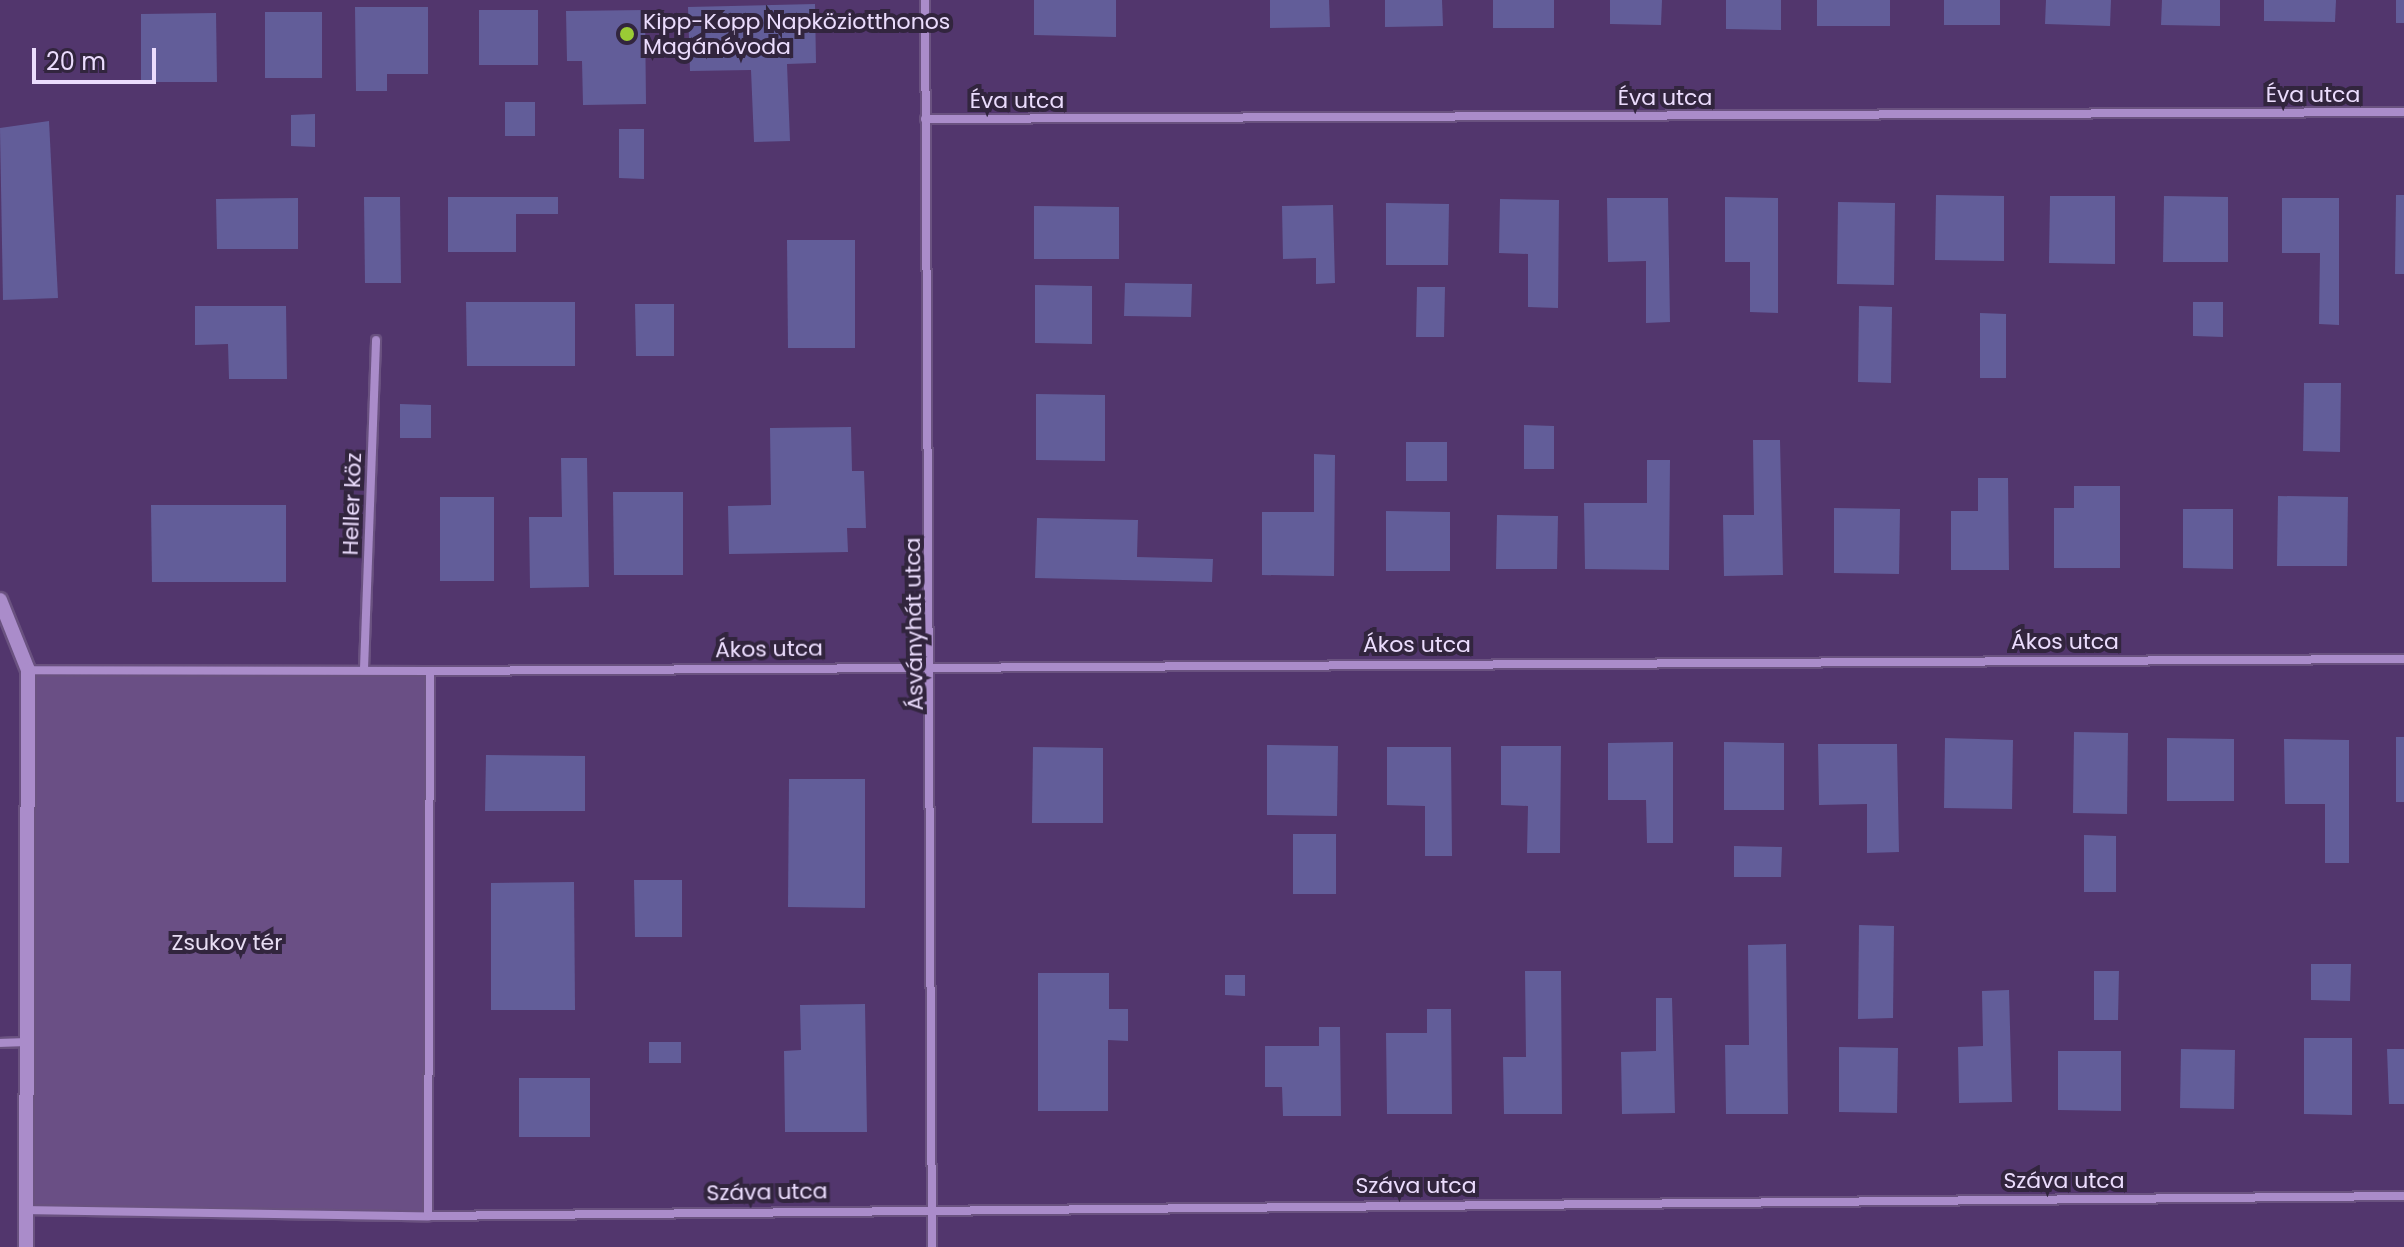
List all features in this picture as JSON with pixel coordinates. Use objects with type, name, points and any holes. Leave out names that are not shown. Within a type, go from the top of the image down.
[{"type":"street","name":"Ásványhát utca","points":[[925,0],[933,666],[932,1247]]},
{"type":"street","name":"Éva utca","points":[[925,119],[2404,112]]},
{"type":"street","name":"Heller köz","points":[[364,669],[376,340]]},
{"type":"street","points":[[0,600],[28,670],[23,1042],[26,1247]]},
{"type":"street","name":"Ákos utca","points":[[430,671],[2404,659]]},
{"type":"street","points":[[26,1210],[428,1216],[430,671],[28,670]]},
{"type":"street","points":[[0,1043],[23,1042]]},
{"type":"street","name":"Száva utca","points":[[428,1216],[931,1207],[2404,1196]]},
{"type":"green space","name":"Zsukov tér","points":[[28,670],[430,671],[428,1216],[26,1210]]},
{"type":"building","points":[[1034,0],[1116,0],[1116,37],[1034,35]]},
{"type":"building","points":[[1270,0],[1329,0],[1330,27],[1270,28]]},
{"type":"building","points":[[1385,0],[1442,0],[1443,26],[1385,27]]},
{"type":"building","points":[[1493,0],[1554,0],[1554,28],[1493,28]]},
{"type":"building","points":[[1610,0],[1662,0],[1661,25],[1610,24]]},
{"type":"building","points":[[1726,0],[1781,0],[1781,30],[1726,29]]},
{"type":"building","points":[[1817,0],[1890,0],[1890,26],[1817,26]]},
{"type":"building","points":[[1944,0],[2000,0],[2000,25],[1944,25]]},
{"type":"building","points":[[2046,0],[2111,0],[2110,26],[2045,24]]},
{"type":"building","points":[[2162,0],[2220,0],[2220,26],[2161,25]]},
{"type":"building","points":[[2264,0],[2336,0],[2335,22],[2264,21]]},
{"type":"building","points":[[2396,0],[2404,0],[2404,23],[2396,23]]},
{"type":"building","points":[[815,4],[816,63],[787,64],[790,141],[754,142],[751,70],[690,71],[688,7]]},
{"type":"building","points":[[355,7],[428,7],[428,74],[387,74],[387,91],[356,91]]},
{"type":"building","points":[[479,10],[538,10],[538,65],[479,65]]},
{"type":"building","points":[[645,10],[646,104],[583,105],[582,61],[567,61],[566,11]]},
{"type":"building","points":[[265,12],[322,12],[322,78],[265,78]]},
{"type":"building","points":[[216,13],[217,82],[141,82],[141,14]]},
{"type":"building","points":[[505,102],[535,102],[535,136],[505,136]]},
{"type":"building","points":[[315,114],[315,147],[291,146],[291,115]]},
{"type":"building","points":[[49,121],[58,298],[3,300],[0,128]]},
{"type":"building","points":[[619,129],[644,129],[644,179],[619,178]]},
{"type":"building","points":[[1936,195],[2004,196],[2004,261],[1935,260]]},
{"type":"building","points":[[2396,195],[2404,195],[2404,274],[2395,274]]},
{"type":"building","points":[[2050,196],[2115,196],[2115,264],[2049,263]]},
{"type":"building","points":[[2164,196],[2228,197],[2228,262],[2163,262]]},
{"type":"building","points":[[364,197],[400,197],[401,283],[365,283]]},
{"type":"building","points":[[448,197],[558,197],[558,214],[516,214],[516,252],[448,252]]},
{"type":"building","points":[[1725,197],[1778,198],[1778,313],[1750,312],[1750,262],[1725,262]]},
{"type":"building","points":[[298,198],[298,249],[217,249],[216,199]]},
{"type":"building","points":[[1607,198],[1668,198],[1670,322],[1646,323],[1646,261],[1608,262]]},
{"type":"building","points":[[2282,198],[2339,198],[2339,325],[2319,324],[2320,253],[2282,253]]},
{"type":"building","points":[[1500,199],[1559,200],[1558,308],[1528,307],[1528,254],[1499,253]]},
{"type":"building","points":[[1838,202],[1895,203],[1894,285],[1837,284]]},
{"type":"building","points":[[1386,203],[1449,204],[1448,265],[1386,265]]},
{"type":"building","points":[[1333,205],[1335,283],[1316,284],[1316,258],[1283,259],[1282,206]]},
{"type":"building","points":[[1034,206],[1119,207],[1119,259],[1034,259]]},
{"type":"building","points":[[787,240],[855,240],[855,348],[788,348]]},
{"type":"building","points":[[1125,283],[1192,284],[1191,317],[1124,316]]},
{"type":"building","points":[[1035,285],[1092,286],[1092,344],[1035,343]]},
{"type":"building","points":[[1417,287],[1445,287],[1444,337],[1416,337]]},
{"type":"building","points":[[466,302],[575,302],[575,366],[467,366]]},
{"type":"building","points":[[2193,302],[2223,302],[2223,337],[2193,336]]},
{"type":"building","points":[[635,304],[674,304],[674,356],[636,356]]},
{"type":"building","points":[[195,306],[286,306],[287,379],[229,379],[228,344],[195,345]]},
{"type":"building","points":[[1859,306],[1892,307],[1891,383],[1858,382]]},
{"type":"building","points":[[1980,313],[2006,314],[2006,378],[1980,378]]},
{"type":"building","points":[[2304,383],[2341,383],[2340,452],[2303,451]]},
{"type":"building","points":[[1036,394],[1105,395],[1105,461],[1036,460]]},
{"type":"building","points":[[400,404],[431,405],[431,438],[400,438]]},
{"type":"building","points":[[1524,425],[1554,426],[1554,469],[1524,469]]},
{"type":"building","points":[[851,427],[852,471],[864,471],[866,528],[847,528],[848,552],[729,554],[728,506],[771,505],[770,428]]},
{"type":"building","points":[[1753,440],[1780,440],[1783,575],[1724,576],[1723,515],[1754,515]]},
{"type":"building","points":[[1406,442],[1447,442],[1447,481],[1406,481]]},
{"type":"building","points":[[1314,454],[1335,455],[1334,576],[1262,575],[1262,512],[1314,512]]},
{"type":"building","points":[[561,458],[587,458],[589,587],[530,588],[529,517],[562,517]]},
{"type":"building","points":[[1647,460],[1670,460],[1669,570],[1585,569],[1584,503],[1647,503]]},
{"type":"building","points":[[1978,478],[2008,478],[2009,570],[1951,570],[1951,511],[1978,511]]},
{"type":"building","points":[[2074,486],[2120,486],[2120,568],[2054,568],[2054,508],[2074,508]]},
{"type":"building","points":[[613,492],[683,492],[683,575],[614,575]]},
{"type":"building","points":[[2278,496],[2348,497],[2347,566],[2277,566]]},
{"type":"building","points":[[440,497],[494,497],[494,581],[440,581]]},
{"type":"building","points":[[151,505],[286,505],[286,582],[152,582]]},
{"type":"building","points":[[1834,508],[1900,509],[1899,574],[1834,573]]},
{"type":"building","points":[[2183,509],[2233,509],[2233,569],[2183,568]]},
{"type":"building","points":[[1386,511],[1450,512],[1450,571],[1386,571]]},
{"type":"building","points":[[1497,515],[1558,516],[1557,569],[1496,569]]},
{"type":"building","points":[[1037,518],[1138,520],[1137,557],[1213,559],[1212,582],[1035,578]]},
{"type":"building","points":[[2074,732],[2128,733],[2127,814],[2073,813]]},
{"type":"building","points":[[2396,737],[2404,737],[2404,802],[2396,802]]},
{"type":"building","points":[[1945,738],[2013,740],[2012,809],[1944,808]]},
{"type":"building","points":[[2167,738],[2234,739],[2234,801],[2167,801]]},
{"type":"building","points":[[2284,739],[2349,740],[2349,863],[2325,863],[2325,804],[2285,804]]},
{"type":"building","points":[[1673,742],[1673,843],[1647,843],[1646,800],[1608,800],[1608,743]]},
{"type":"building","points":[[1724,742],[1784,743],[1784,810],[1724,810]]},
{"type":"building","points":[[1818,744],[1897,744],[1899,852],[1867,853],[1867,804],[1819,805]]},
{"type":"building","points":[[1267,745],[1338,746],[1337,816],[1267,815]]},
{"type":"building","points":[[1501,746],[1561,746],[1560,853],[1527,853],[1528,806],[1501,805]]},
{"type":"building","points":[[1033,747],[1103,748],[1103,823],[1032,823]]},
{"type":"building","points":[[1387,747],[1451,747],[1452,856],[1425,856],[1425,806],[1387,805]]},
{"type":"building","points":[[486,755],[585,756],[585,811],[485,811]]},
{"type":"building","points":[[789,779],[865,779],[865,908],[788,907]]},
{"type":"building","points":[[1293,834],[1336,834],[1336,894],[1293,894]]},
{"type":"building","points":[[2084,835],[2116,836],[2116,892],[2084,892]]},
{"type":"building","points":[[1734,846],[1782,847],[1781,877],[1734,877]]},
{"type":"building","points":[[634,880],[682,880],[682,937],[635,937]]},
{"type":"building","points":[[574,882],[575,1010],[491,1010],[491,883]]},
{"type":"building","points":[[1859,925],[1894,926],[1893,1018],[1858,1019]]},
{"type":"building","points":[[1786,944],[1788,1114],[1726,1114],[1725,1045],[1749,1045],[1748,945]]},
{"type":"building","points":[[2311,964],[2351,964],[2350,1001],[2311,1000]]},
{"type":"building","points":[[1525,971],[1561,971],[1562,1114],[1504,1114],[1503,1057],[1526,1057]]},
{"type":"building","points":[[2094,971],[2119,971],[2118,1020],[2094,1020]]},
{"type":"building","points":[[1038,973],[1109,973],[1109,1009],[1128,1009],[1128,1041],[1108,1040],[1108,1111],[1038,1111]]},
{"type":"building","points":[[1225,975],[1245,975],[1245,996],[1225,995]]},
{"type":"building","points":[[2009,990],[2012,1102],[1959,1103],[1958,1047],[1983,1046],[1982,991]]},
{"type":"building","points":[[1656,998],[1672,998],[1675,1113],[1622,1114],[1621,1052],[1656,1051]]},
{"type":"building","points":[[865,1004],[867,1132],[785,1132],[784,1051],[801,1050],[800,1005]]},
{"type":"building","points":[[1427,1009],[1451,1009],[1452,1114],[1387,1114],[1386,1033],[1427,1033]]},
{"type":"building","points":[[1319,1027],[1340,1027],[1341,1116],[1283,1116],[1282,1087],[1265,1087],[1265,1046],[1319,1046]]},
{"type":"building","points":[[2304,1038],[2352,1038],[2352,1115],[2304,1114]]},
{"type":"building","points":[[649,1042],[681,1042],[681,1063],[649,1063]]},
{"type":"building","points":[[1839,1047],[1898,1048],[1897,1113],[1839,1112]]},
{"type":"building","points":[[2181,1049],[2235,1050],[2234,1109],[2180,1108]]},
{"type":"building","points":[[2387,1049],[2404,1049],[2404,1104],[2389,1104]]},
{"type":"building","points":[[2058,1051],[2121,1051],[2121,1111],[2058,1110]]},
{"type":"building","points":[[519,1078],[590,1078],[590,1137],[519,1137]]},
{"type":"place","name":"Kipp-Kopp Napköziotthonos Magánóvoda","points":[[627,34]]}]
